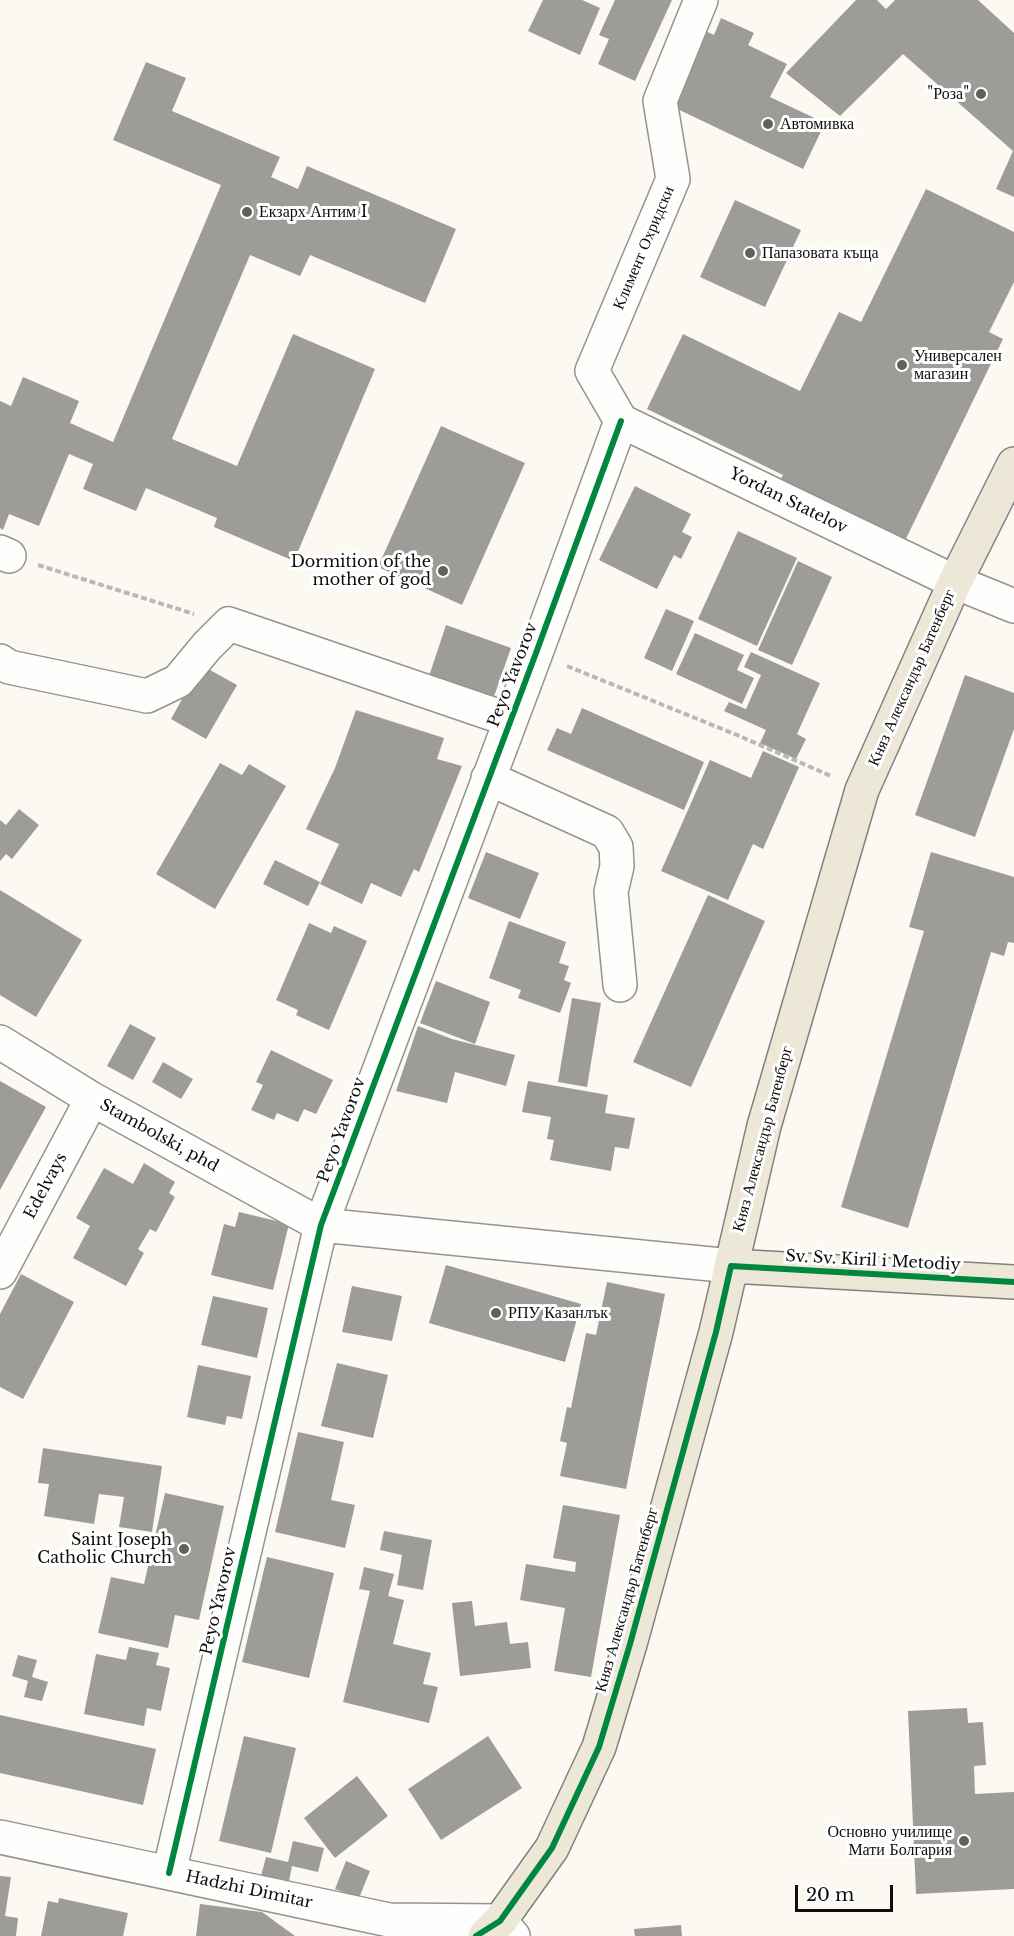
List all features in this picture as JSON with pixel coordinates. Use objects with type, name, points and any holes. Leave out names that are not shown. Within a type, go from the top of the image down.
[{"type":"main road","name":"Княз Александър Батенберг","points":[[494,1932],[552,1848],[599,1747],[709,1355],[764,1126],[862,790],[955,582],[1014,464]]},
{"type":"main road","name":"Sv. Sv. Kiril i Metodiy","points":[[731,1266],[1014,1282]]},
{"type":"street","name":"Климент Охридски","points":[[621,421],[592,371],[673,179],[660,101],[701,0]]},
{"type":"street","name":"Yordan Statelov","points":[[621,421],[955,582],[1014,606]]},
{"type":"street","name":"Peyo Yavorov","points":[[169,1873],[321,1225],[621,421]]},
{"type":"street","points":[[0,661],[9,667],[147,696],[178,681],[229,624],[510,720]]},
{"type":"street","points":[[488,778],[607,832],[616,847],[617,866],[611,892],[620,985]]},
{"type":"street","name":"Stambolski, phd","points":[[0,1042],[92,1100],[321,1225]]},
{"type":"street","name":"Edelvays","points":[[0,1272],[92,1100]]},
{"type":"street","name":"Sv. Sv. Kiril i Metodiy","points":[[321,1225],[731,1266]]},
{"type":"street","name":"Hadzhi Dimitar","points":[[0,1837],[389,1920],[494,1932]]},
{"type":"path","points":[[4,554],[229,624]]},
{"type":"path","points":[[536,653],[737,735],[862,790]]},
{"type":"building","points":[[543,0],[582,0],[600,8],[580,55],[528,31]]},
{"type":"building","points":[[615,0],[672,0],[635,81],[598,64],[609,39],[599,35]]},
{"type":"building","name":"\"Роза\"","points":[[856,0],[877,0],[886,9],[895,0],[978,0],[1014,33],[1014,197],[996,189],[1013,151],[903,54],[840,116],[786,73]]},
{"type":"building","points":[[721,18],[754,33],[748,45],[787,64],[770,97],[825,123],[803,169],[667,104],[703,30],[714,35]]},
{"type":"building","points":[[146,62],[186,78],[172,111],[280,157],[271,177],[298,189],[307,166],[456,229],[425,303],[310,255],[300,276],[250,255],[172,439],[237,466],[293,334],[375,369],[294,561],[214,527],[217,518],[146,488],[136,511],[83,489],[93,464],[69,454],[39,526],[9,514],[3,530],[0,528],[0,401],[11,406],[23,377],[79,401],[70,423],[113,442],[221,185],[113,140]]},
{"type":"building","name":"Универсален магазин","points":[[926,189],[1014,232],[1014,282],[989,332],[1003,339],[900,551],[775,490],[783,475],[647,409],[683,334],[800,391],[839,312],[861,322]]},
{"type":"building","name":"Папазовата къща","points":[[735,200],[801,230],[765,307],[700,277]]},
{"type":"building","points":[[441,426],[525,463],[462,605],[378,567]]},
{"type":"building","points":[[635,486],[691,514],[682,532],[692,537],[681,559],[674,555],[657,589],[599,560]]},
{"type":"building","points":[[738,531],[797,558],[757,646],[698,619]]},
{"type":"building","points":[[798,561],[832,577],[792,665],[758,650]]},
{"type":"building","points":[[666,609],[694,621],[672,671],[644,658]]},
{"type":"building","points":[[446,625],[511,648],[491,705],[427,682]]},
{"type":"building","points":[[695,633],[744,655],[737,670],[754,678],[742,704],[676,674]]},
{"type":"building","points":[[751,652],[820,683],[797,734],[806,739],[796,759],[760,743],[766,730],[724,711],[729,702],[746,709],[761,675],[744,667]]},
{"type":"building","points":[[201,665],[237,685],[206,739],[171,719]]},
{"type":"building","points":[[965,675],[1014,693],[1014,729],[975,837],[915,815]]},
{"type":"building","points":[[582,708],[704,762],[684,810],[547,750],[557,728],[571,734]]},
{"type":"building","points":[[356,710],[444,738],[437,759],[462,766],[419,872],[414,869],[401,897],[371,883],[362,904],[320,884],[339,844],[306,829],[335,768]]},
{"type":"building","points":[[763,751],[799,767],[763,849],[753,844],[728,900],[661,871],[710,760],[751,778]]},
{"type":"building","points":[[220,763],[242,775],[249,764],[286,786],[215,909],[156,874]]},
{"type":"building","points":[[19,809],[39,825],[12,859],[6,854],[0,861],[0,820],[6,825]]},
{"type":"building","points":[[486,852],[539,873],[520,919],[468,898]]},
{"type":"building","points":[[931,852],[1014,877],[1014,943],[1008,942],[1004,956],[991,952],[908,1228],[841,1207],[924,931],[909,927]]},
{"type":"building","points":[[275,860],[320,882],[308,906],[263,884]]},
{"type":"building","points":[[0,890],[82,940],[36,1017],[0,995]]},
{"type":"building","points":[[708,895],[765,921],[691,1087],[633,1062]]},
{"type":"building","points":[[509,921],[566,942],[559,963],[569,966],[564,980],[571,983],[560,1013],[518,998],[521,990],[489,978]]},
{"type":"building","points":[[309,923],[331,933],[334,926],[367,941],[329,1030],[296,1015],[298,1010],[276,1000]]},
{"type":"building","points":[[436,981],[490,1002],[475,1044],[420,1023]]},
{"type":"building","points":[[572,998],[601,1003],[587,1087],[558,1082]]},
{"type":"building","points":[[130,1024],[156,1038],[133,1080],[107,1066]]},
{"type":"building","points":[[418,1026],[452,1039],[515,1055],[506,1086],[455,1072],[447,1103],[396,1091]]},
{"type":"building","points":[[271,1050],[333,1080],[316,1114],[304,1109],[298,1122],[277,1113],[274,1120],[251,1110],[263,1085],[256,1082]]},
{"type":"building","points":[[163,1062],[193,1079],[181,1099],[152,1082]]},
{"type":"building","points":[[0,1081],[46,1107],[0,1190]]},
{"type":"building","points":[[528,1081],[608,1095],[605,1113],[635,1118],[629,1149],[615,1147],[611,1171],[550,1160],[554,1140],[547,1139],[551,1117],[522,1112]]},
{"type":"building","points":[[144,1163],[175,1182],[169,1193],[175,1197],[156,1232],[150,1229],[138,1249],[144,1253],[126,1286],[73,1258],[90,1226],[76,1218],[104,1168],[133,1184]]},
{"type":"building","points":[[239,1212],[289,1224],[273,1290],[211,1275],[224,1224],[235,1227]]},
{"type":"building","points":[[446,1265],[581,1304],[565,1362],[429,1323]]},
{"type":"building","points":[[21,1274],[74,1302],[23,1399],[0,1387],[0,1314]]},
{"type":"building","points":[[607,1282],[665,1294],[626,1489],[560,1476],[567,1443],[560,1441],[567,1407],[571,1408],[586,1333],[596,1335]]},
{"type":"building","points":[[352,1286],[402,1296],[392,1341],[342,1332]]},
{"type":"building","points":[[213,1296],[268,1308],[257,1358],[201,1345]]},
{"type":"building","points":[[337,1363],[388,1375],[373,1438],[321,1426]]},
{"type":"building","points":[[198,1365],[251,1376],[242,1419],[227,1416],[225,1425],[187,1417]]},
{"type":"building","points":[[298,1432],[344,1442],[331,1500],[355,1505],[345,1548],[275,1532]]},
{"type":"building","points":[[43,1448],[162,1466],[152,1532],[119,1527],[124,1497],[99,1494],[94,1524],[44,1516],[49,1484],[38,1483]]},
{"type":"building","points":[[165,1493],[224,1506],[199,1620],[175,1615],[168,1648],[98,1633],[111,1577],[144,1584]]},
{"type":"building","points":[[563,1505],[620,1515],[591,1677],[554,1671],[565,1608],[520,1600],[526,1564],[575,1572],[576,1562],[553,1558]]},
{"type":"building","points":[[384,1531],[432,1540],[423,1590],[397,1585],[402,1555],[380,1550]]},
{"type":"building","points":[[267,1557],[334,1573],[309,1678],[242,1662]]},
{"type":"building","points":[[364,1567],[394,1574],[388,1596],[404,1600],[393,1644],[431,1653],[423,1684],[438,1687],[429,1723],[343,1702],[370,1591],[359,1589]]},
{"type":"building","points":[[472,1601],[475,1626],[507,1622],[510,1644],[528,1642],[531,1668],[460,1676],[452,1603]]},
{"type":"building","points":[[129,1647],[159,1653],[156,1665],[170,1668],[161,1711],[147,1708],[144,1726],[84,1714],[96,1654],[126,1660]]},
{"type":"building","points":[[18,1655],[37,1660],[32,1677],[48,1682],[42,1701],[24,1697],[28,1681],[12,1676]]},
{"type":"building","name":"Основно училище Мати Болгария","points":[[967,1708],[968,1723],[983,1722],[986,1765],[974,1766],[975,1794],[1014,1792],[1014,1889],[916,1894],[908,1711]]},
{"type":"building","points":[[0,1715],[156,1749],[143,1805],[0,1773]]},
{"type":"building","points":[[244,1736],[296,1748],[271,1853],[219,1841]]},
{"type":"building","points":[[488,1736],[522,1788],[441,1840],[408,1789]]},
{"type":"building","points":[[357,1776],[388,1816],[335,1858],[304,1818]]},
{"type":"building","points":[[293,1841],[324,1848],[318,1872],[292,1866],[288,1886],[260,1880],[266,1857],[288,1862]]},
{"type":"building","points":[[346,1861],[370,1871],[359,1898],[335,1889]]},
{"type":"building","points":[[0,1876],[11,1877],[5,1916],[18,1918],[16,1936],[0,1936]]},
{"type":"building","points":[[59,1898],[128,1913],[123,1936],[41,1936],[48,1901],[58,1903]]},
{"type":"building","points":[[200,1904],[262,1912],[295,1936],[196,1936]]},
{"type":"building","points":[[681,1925],[682,1936],[635,1936],[634,1929]]},
{"type":"cycle path","points":[[169,1873],[321,1225],[621,421]]},
{"type":"cycle path","points":[[476,1936],[500,1921],[552,1848],[599,1747],[630,1644],[716,1332],[731,1266],[1014,1282]]},
{"type":"place","name":"\"Роза\"","points":[[981,94]]},
{"type":"place","name":"Автомивка","points":[[768,124]]},
{"type":"place","name":"Екзарх Антим I","points":[[247,212]]},
{"type":"place","name":"Папазовата къща","points":[[750,253]]},
{"type":"place","name":"Универсален магазин","points":[[902,365]]},
{"type":"place","name":"Dormition of the mother of god","points":[[443,571]]},
{"type":"place","name":"РПУ Казанлък","points":[[496,1313]]},
{"type":"place","name":"Saint Joseph Catholic Church","points":[[184,1549]]},
{"type":"place","name":"Основно училище Мати Болгария","points":[[964,1841]]}]
